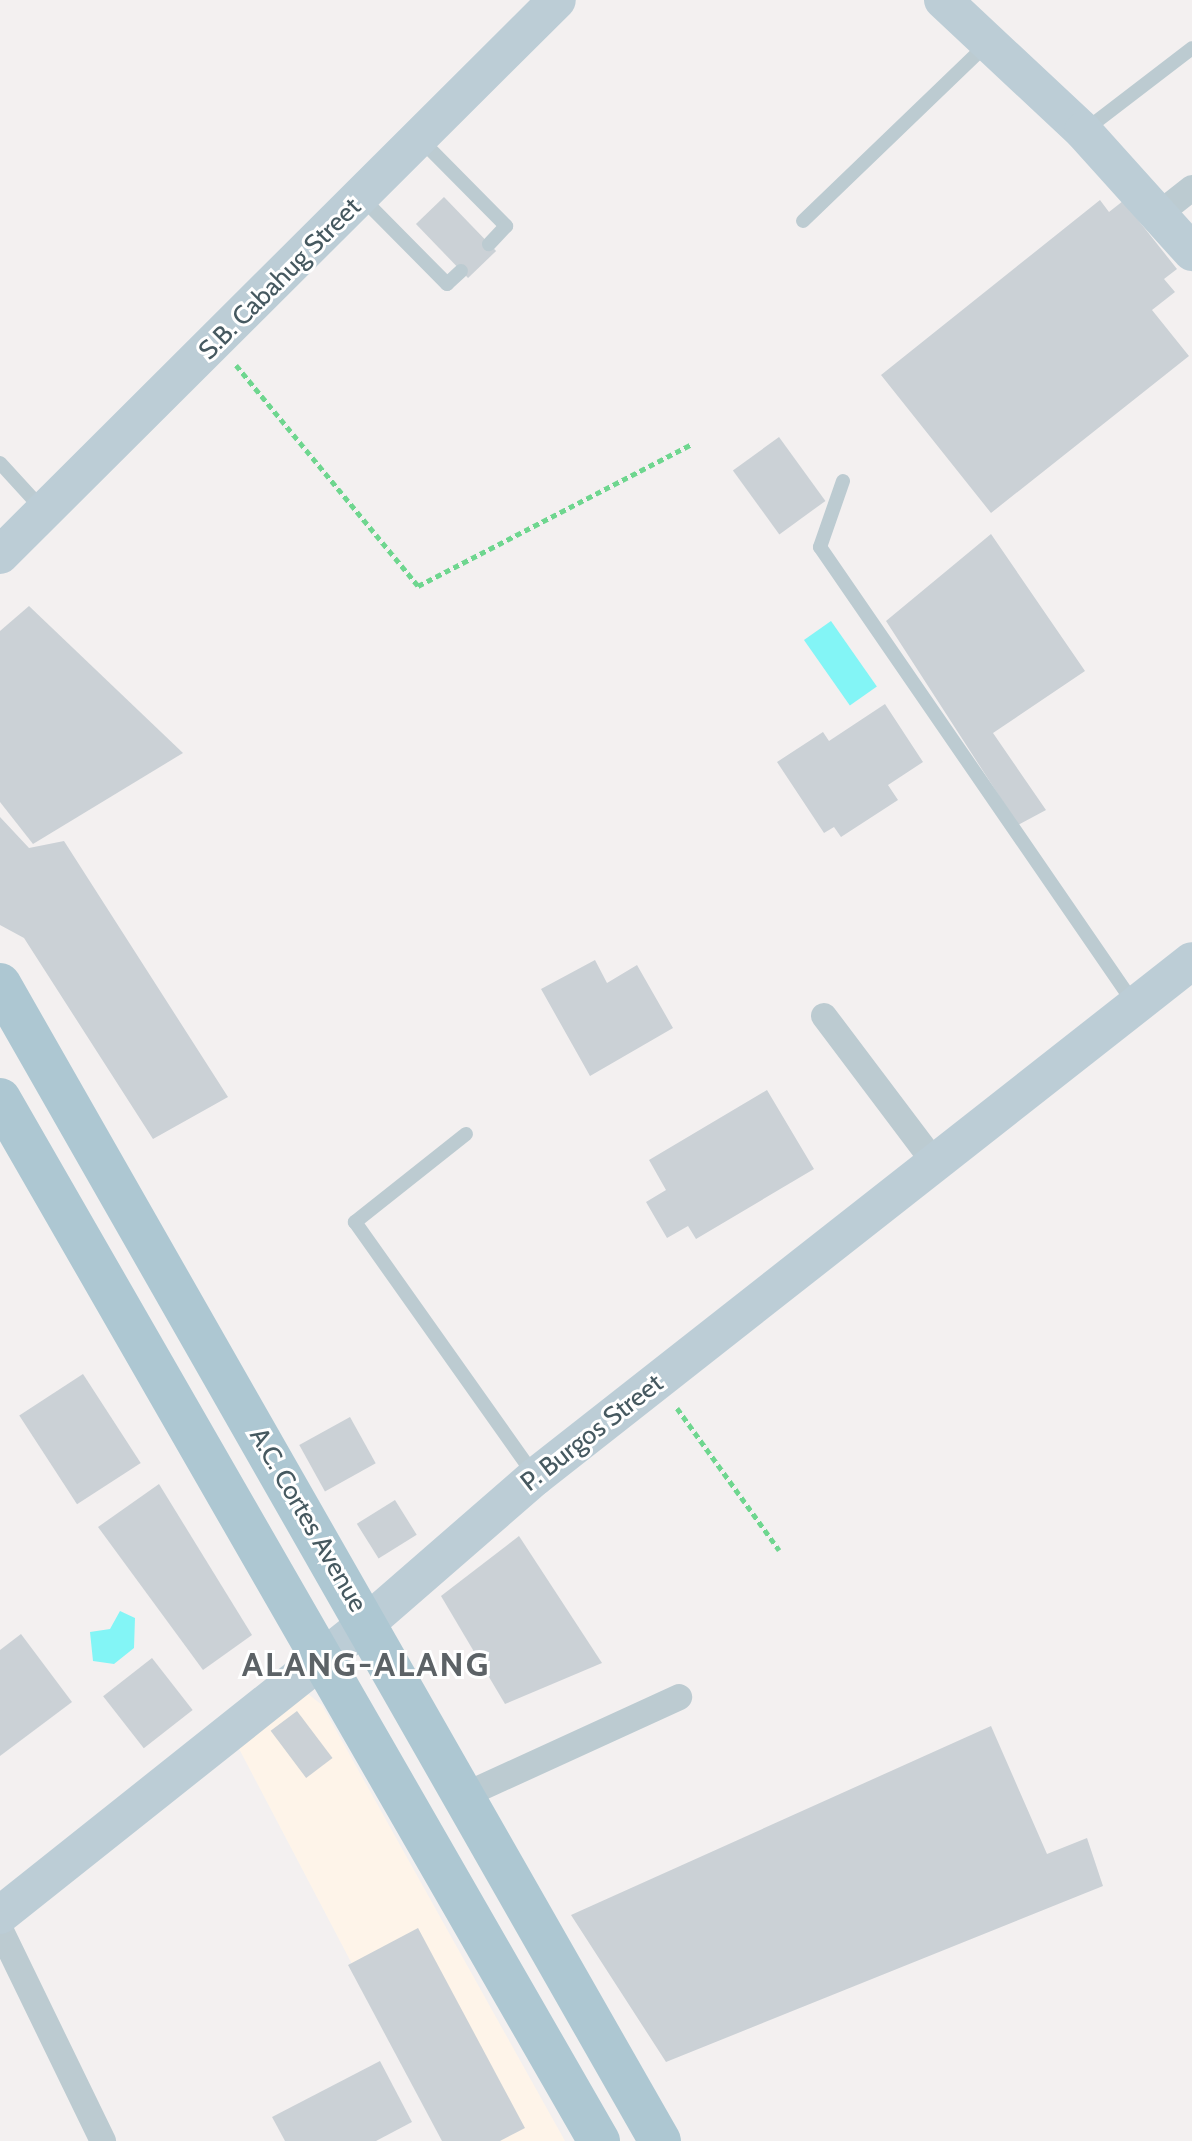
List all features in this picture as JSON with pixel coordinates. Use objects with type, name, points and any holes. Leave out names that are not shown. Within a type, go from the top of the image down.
[{"type":"main road","name":"A.C. Cortes Avenue","points":[[0,984],[367,1623],[461,1797],[660,2141]]},
{"type":"main road","points":[[0,1099],[599,2141]]},
{"type":"main road","points":[[60,1205],[111,1175]]},
{"type":"main road","points":[[579,2105],[626,2081]]},
{"type":"street","name":"S.B. Cabahug Street","points":[[0,555],[218,342],[557,0]]},
{"type":"street","points":[[943,0],[1083,131],[1192,252]]},
{"type":"street","points":[[1159,214],[1192,188]]},
{"type":"street","name":"P. Burgos Street","points":[[0,1915],[367,1623],[535,1477],[1192,961]]},
{"type":"street","points":[[824,1016],[934,1162]]},
{"type":"street","points":[[461,1797],[679,1697]]},
{"type":"street","points":[[0,1929],[103,2141]]},
{"type":"lane","points":[[803,221],[987,44]]},
{"type":"lane","points":[[1083,131],[1192,48]]},
{"type":"lane","points":[[419,138],[506,226],[489,244]]},
{"type":"lane","points":[[361,196],[447,284],[461,271]]},
{"type":"lane","points":[[0,463],[44,512]]},
{"type":"lane","points":[[843,481],[820,547],[1136,1006]]},
{"type":"lane","points":[[466,1134],[355,1222],[535,1477]]},
{"type":"path","points":[[218,342],[418,586],[692,444]]},
{"type":"path","points":[[658,1381],[779,1550]]},
{"type":"shaded area","points":[[303,1690],[322,1705],[565,2141],[445,2141],[236,1743]]},
{"type":"water","points":[[831,621],[877,687],[850,705],[804,640]]},
{"type":"water","points":[[120,1611],[135,1618],[134,1648],[114,1664],[93,1661],[90,1632],[110,1629]]},
{"type":"building","points":[[444,197],[496,251],[468,278],[416,224]]},
{"type":"building","points":[[1100,200],[1109,212],[1123,201],[1177,269],[1164,279],[1175,292],[1152,310],[1189,356],[991,513],[881,375]]},
{"type":"building","points":[[779,437],[825,501],[779,534],[733,471]]},
{"type":"building","points":[[991,534],[1085,671],[993,733],[1046,810],[1018,825],[886,621]]},
{"type":"building","points":[[29,606],[183,753],[33,844],[0,802],[0,631]]},
{"type":"building","points":[[885,704],[923,762],[888,785],[898,800],[841,837],[834,827],[824,833],[777,762],[823,732],[829,741]]},
{"type":"building","points":[[0,817],[29,848],[64,841],[228,1097],[153,1139],[24,938],[0,925]]},
{"type":"building","points":[[595,960],[607,983],[637,965],[673,1028],[590,1076],[541,989]]},
{"type":"building","points":[[767,1090],[814,1169],[696,1239],[688,1226],[667,1238],[646,1202],[666,1190],[649,1160]]},
{"type":"building","points":[[83,1374],[141,1463],[77,1504],[19,1415]]},
{"type":"building","points":[[350,1417],[376,1463],[325,1491],[299,1445]]},
{"type":"building","points":[[159,1484],[252,1635],[203,1670],[98,1527]]},
{"type":"building","points":[[395,1500],[417,1535],[379,1559],[357,1524]]},
{"type":"building","points":[[519,1536],[602,1663],[505,1704],[441,1596]]},
{"type":"building","points":[[21,1634],[72,1702],[0,1756],[0,1650]]},
{"type":"building","points":[[152,1658],[193,1710],[144,1748],[103,1696]]},
{"type":"building","points":[[297,1711],[333,1758],[306,1778],[271,1731]]},
{"type":"building","points":[[991,1726],[1047,1854],[1087,1838],[1103,1886],[666,2062],[571,1915]]},
{"type":"building","points":[[418,1928],[525,2128],[500,2141],[442,2141],[348,1965]]},
{"type":"building","points":[[380,2061],[412,2122],[376,2141],[285,2141],[272,2117]]},
{"type":"district","name":"ALANG-ALANG","points":[[366,1665]]}]
